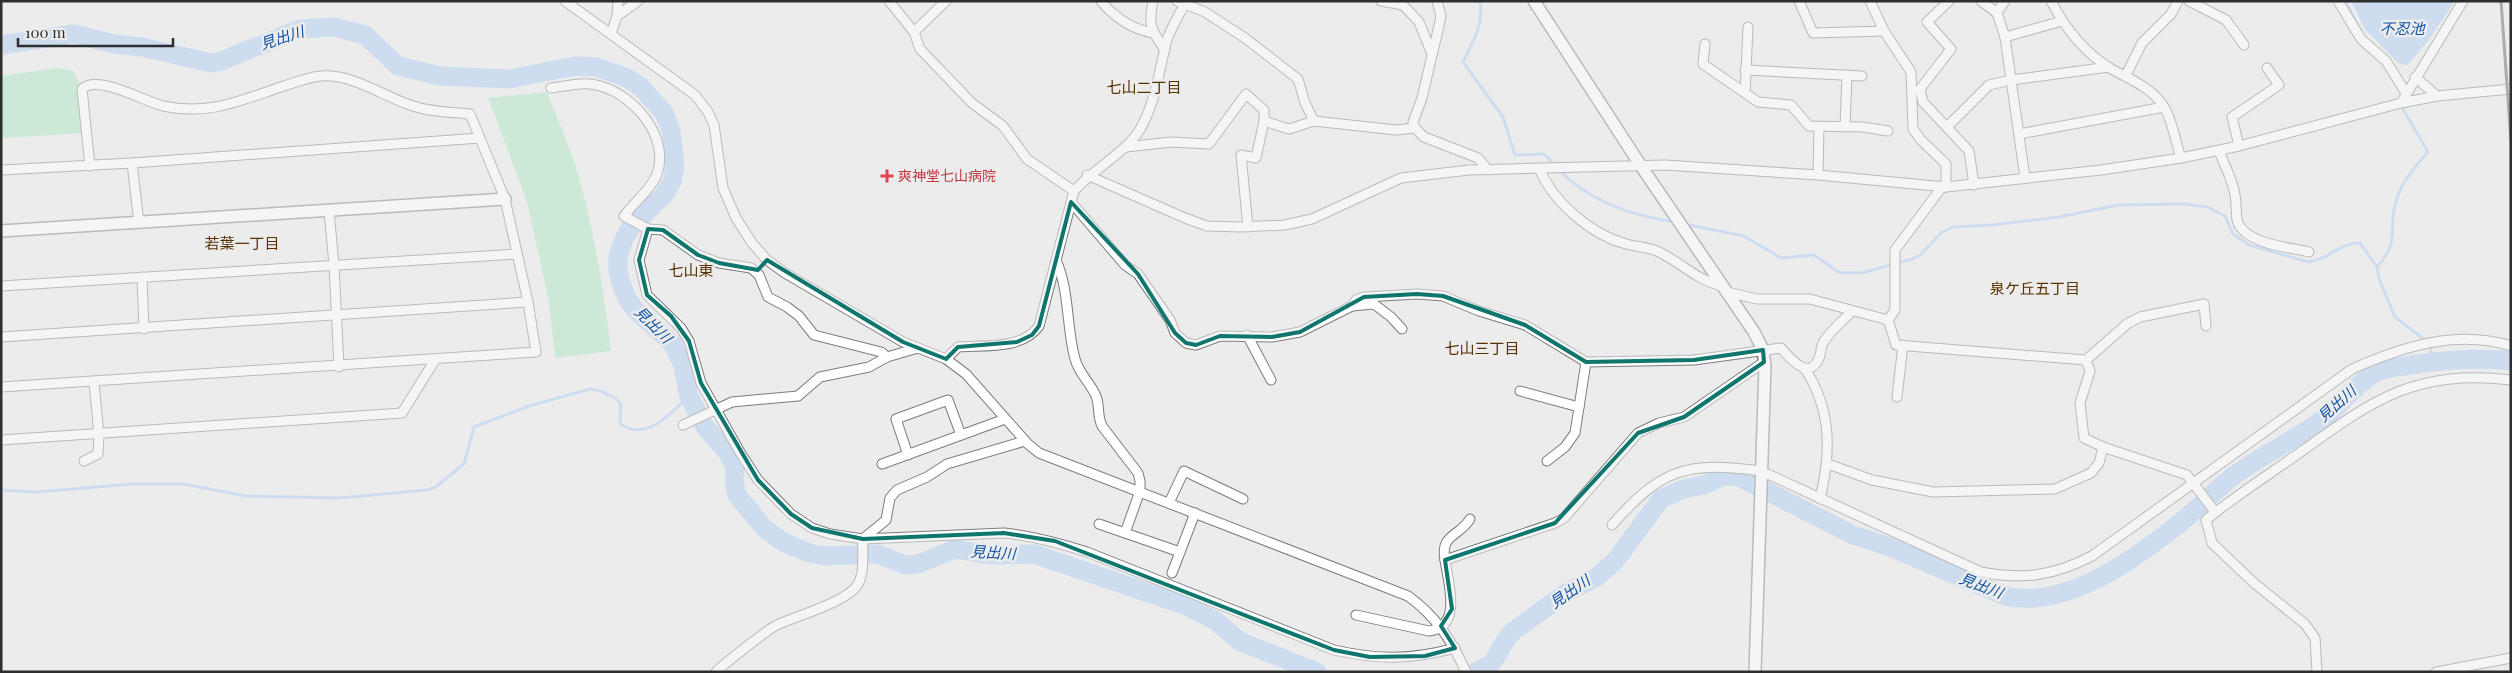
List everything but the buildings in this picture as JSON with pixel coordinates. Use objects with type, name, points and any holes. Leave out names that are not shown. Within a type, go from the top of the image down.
[{"type":"street","points":[[565,1],[695,95],[708,112],[714,125],[724,188],[736,218],[752,243],[767,260],[785,273],[918,348],[946,359],[966,374],[1025,442],[1039,453],[1054,461],[1140,491],[1408,596],[1421,606],[1440,626],[1455,648],[1466,672]]},
{"type":"street","points":[[611,34],[617,16],[618,1]]},
{"type":"street","points":[[617,16],[638,1]]},
{"type":"street","points":[[889,1],[914,32],[920,49],[972,103],[1003,126],[1027,159],[1074,191]]},
{"type":"street","points":[[914,32],[946,1]]},
{"type":"street","points":[[1101,1],[1122,20],[1139,30],[1153,33]]},
{"type":"street","points":[[1153,1],[1149,20],[1153,33],[1165,50]]},
{"type":"street","points":[[1381,1],[1403,5],[1419,22],[1432,54]]},
{"type":"street","points":[[1437,1],[1441,16],[1422,98],[1413,122],[1415,128],[1424,137],[1478,158],[1488,170]]},
{"type":"street","points":[[1534,1],[1641,166],[1754,332],[1764,356],[1755,672]]},
{"type":"street","points":[[1799,1],[1813,33],[1884,31]]},
{"type":"street","points":[[1870,1],[1884,31],[1911,72],[1913,129],[1921,140],[1946,164],[1944,187],[1895,250],[1895,310],[1888,320]]},
{"type":"street","points":[[1949,1],[1927,22],[1951,49],[1920,89],[1923,102],[1969,151],[1974,185]]},
{"type":"street","points":[[1981,1],[1997,13],[2005,37],[2025,178]]},
{"type":"street","points":[[1997,13],[2005,1]]},
{"type":"street","points":[[2051,1],[2062,22],[2079,44],[2109,67],[2126,75],[2147,89],[2164,107],[2181,158]]},
{"type":"street","points":[[2126,75],[2142,43],[2171,14],[2178,1]]},
{"type":"street","points":[[2189,1],[2226,20],[2244,45]]},
{"type":"street","points":[[2338,1],[2361,39],[2386,62],[2406,93]]},
{"type":"street","points":[[2401,103],[2415,77],[2463,1]]},
{"type":"street","points":[[946,359],[958,347],[1017,342],[1032,335],[1039,326],[1074,191],[1087,176],[1126,147],[1138,133],[1145,119],[1163,66],[1167,42],[1183,2],[1205,12],[1245,38],[1298,79],[1304,103],[1314,121]]},
{"type":"street","points":[[2005,37],[2062,22]]},
{"type":"street","points":[[1744,93],[1748,27]]},
{"type":"street","points":[[1705,44],[1703,64],[1758,102],[1791,105],[1809,126],[1819,128],[1863,127],[1888,131]]},
{"type":"street","points":[[1947,127],[1989,85],[2012,80],[2109,67]]},
{"type":"street","points":[[2239,146],[2232,117],[2280,85],[2267,68]]},
{"type":"street","points":[[1745,70],[1862,76]]},
{"type":"street","points":[[1845,127],[1847,75]]},
{"type":"street","points":[[1,387],[339,367],[536,352],[528,302],[505,199],[470,114],[417,107],[346,78],[321,76],[303,80],[230,106],[205,110],[164,106],[101,83],[88,84],[82,89],[90,166]]},
{"type":"street","points":[[2415,77],[2437,96]]},
{"type":"street","points":[[551,88],[582,84],[600,86],[629,99],[647,120],[657,146],[657,173],[651,184],[624,216],[648,229],[663,230],[698,255],[719,263],[751,268],[756,272],[768,297],[793,311],[814,335],[881,352],[888,357]]},
{"type":"street","points":[[1087,176],[1207,226],[1248,227],[1284,225],[1312,219],[1401,178],[1424,174],[1488,170],[1641,166],[1818,175],[1944,187],[1974,185],[2181,158],[2219,151],[2401,103],[2437,96],[2511,89]]},
{"type":"street","points":[[1126,147],[1171,142],[1209,144],[1246,94],[1264,110],[1264,121],[1256,158],[1241,155],[1248,227]]},
{"type":"street","points":[[2019,134],[2164,107]]},
{"type":"street","points":[[1264,121],[1289,129],[1314,121],[1396,130],[1415,128]]},
{"type":"street","points":[[1818,175],[1819,128]]},
{"type":"street","points":[[1,170],[132,164],[480,138]]},
{"type":"street","points":[[2219,151],[2234,189],[2236,218],[2239,226],[2248,235],[2261,240],[2308,252]]},
{"type":"street","points":[[132,164],[139,223]]},
{"type":"street","points":[[1539,168],[1543,177],[1579,221],[1616,241],[1657,251],[1689,273],[1710,284],[1756,299],[1810,299],[1888,320]]},
{"type":"street","points":[[1,231],[505,199]]},
{"type":"street","points":[[1071,202],[1125,265],[1138,274],[1170,320],[1175,333],[1186,343],[1196,345],[1220,336],[1247,335],[1272,337],[1300,332],[1352,306],[1374,304],[1391,317],[1402,329]]},
{"type":"street","points":[[329,211],[334,265],[339,367]]},
{"type":"street","points":[[648,229],[639,260],[647,295],[671,316],[690,341],[701,383],[758,480],[790,514],[812,528],[830,534],[863,539],[1004,533],[1027,535],[1055,541],[1086,552],[1334,650],[1370,657],[1392,658],[1425,656],[1455,648]]},
{"type":"street","points":[[1,286],[517,254]]},
{"type":"street","points":[[756,272],[767,260]]},
{"type":"street","points":[[1056,260],[1064,278],[1075,358],[1080,373],[1092,388],[1097,399],[1098,418],[1102,426],[1138,473],[1140,491],[1125,533]]},
{"type":"street","points":[[142,277],[144,329]]},
{"type":"street","points":[[1352,306],[1356,300],[1364,297],[1417,294],[1443,296],[1478,311],[1525,325],[1586,362],[1694,360],[1764,356]]},
{"type":"street","points":[[1,337],[528,302]]},
{"type":"street","points":[[1888,320],[1896,345],[2086,360],[2127,324],[2140,317],[2204,304],[2206,326]]},
{"type":"street","points":[[1805,369],[1812,367],[1819,359],[1823,341],[1852,311]]},
{"type":"street","points":[[1247,335],[1271,380]]},
{"type":"street","points":[[1612,525],[1634,499],[1663,478],[1694,467],[1708,466],[1761,471],[1981,572],[2002,576],[2028,576],[2067,569],[2092,556],[2352,369],[2386,354],[2439,340],[2496,341],[2511,346]]},
{"type":"street","points":[[1897,397],[1902,345]]},
{"type":"street","points":[[683,425],[732,402],[798,396],[820,377],[868,367],[888,357],[918,348]]},
{"type":"street","points":[[1446,560],[1555,523],[1564,518],[1638,433],[1658,423],[1684,417],[1764,356],[1781,348],[1796,364],[1805,369],[1817,387],[1822,404],[1828,440],[1828,464],[1820,499]]},
{"type":"street","points":[[1,440],[99,435],[402,413],[435,360]]},
{"type":"street","points":[[2086,360],[2090,371],[2080,403],[2084,438],[2103,447],[2187,475],[2215,512]]},
{"type":"street","points":[[1548,461],[1565,447],[1575,433],[1586,362]]},
{"type":"street","points":[[2317,672],[2315,638],[2305,624],[2254,583],[2212,544],[2206,520],[2359,410],[2395,392],[2429,381],[2448,378],[2480,376],[2511,380]]},
{"type":"street","points":[[84,461],[98,454],[99,435],[94,382]]},
{"type":"street","points":[[1520,391],[1579,407]]},
{"type":"street","points":[[908,455],[896,419],[948,400],[961,435]]},
{"type":"street","points":[[882,464],[1005,418]]},
{"type":"street","points":[[716,672],[774,625],[808,614],[849,594],[858,586],[862,572],[863,539],[886,520],[890,498],[897,490],[927,477],[948,464],[1025,442]]},
{"type":"street","points":[[1828,464],[1872,480],[1933,492],[2054,489],[2091,473],[2099,463],[2103,447]]},
{"type":"street","points":[[1169,503],[1184,471],[1243,499]]},
{"type":"street","points":[[1172,573],[1195,513]]},
{"type":"street","points":[[1356,615],[1428,631],[1436,630],[1448,618],[1452,609],[1443,550],[1446,541],[1470,519]]},
{"type":"street","points":[[1099,524],[1180,552]]},
{"type":"street","points":[[2436,672],[2511,658]]},
{"type":"highlighted area","points":[[1071,202],[1138,274],[1175,333],[1186,343],[1196,345],[1220,336],[1272,337],[1300,332],[1364,297],[1417,294],[1443,296],[1525,325],[1586,362],[1694,360],[1763,350],[1764,362],[1684,417],[1638,433],[1555,523],[1445,560],[1452,609],[1441,626],[1455,648],[1425,656],[1370,657],[1334,650],[1055,541],[1004,533],[863,539],[812,528],[791,514],[758,480],[701,383],[689,341],[671,316],[647,295],[639,260],[648,229],[663,230],[698,255],[719,263],[758,270],[767,260],[903,342],[946,359],[958,347],[1017,342],[1032,335],[1039,326]]},
{"type":"green space","points":[[57,68],[73,71],[82,89],[87,133],[1,138],[1,76]]},
{"type":"green space","points":[[547,92],[570,151],[583,193],[598,260],[611,351],[555,358],[549,302],[526,198],[488,98]]},
{"type":"water","name":"不忍池","points":[[2351,1],[2455,1],[2428,41],[2408,65],[2399,64],[2364,28]]},
{"type":"waterway","points":[[1480,1],[1479,25],[1463,62],[1503,117],[1515,155],[1544,154],[1556,166]]},
{"type":"waterway","points":[[2345,1],[2361,31]]},
{"type":"waterway","name":"見出川","points":[[1,45],[74,34],[211,63],[221,61],[300,29],[334,27],[365,35],[398,66],[440,76],[509,79],[576,66],[596,67],[627,78],[641,87],[664,113],[671,130],[675,167],[672,181],[664,195],[631,227],[625,237],[618,256],[618,271],[621,284],[628,300],[636,311],[672,343],[682,363],[689,396],[705,427],[727,452],[735,466],[734,480],[737,495],[765,529],[783,542],[809,553],[826,556],[877,554],[905,565],[918,564],[955,549],[990,555],[1034,554],[1184,605],[1216,621],[1239,641],[1317,672]]},
{"type":"waterway","points":[[2377,267],[2389,250],[2392,237],[2393,215],[2400,190],[2408,176],[2428,152],[2403,109]]},
{"type":"waterway","points":[[1560,171],[1585,191],[1613,206],[1643,216],[1675,222]]},
{"type":"waterway","points":[[1684,224],[1744,236],[1781,258],[1814,255],[1840,273],[1862,273],[1920,255],[1942,232],[1953,227],[1992,225],[2059,217],[2118,205],[2184,204],[2208,207],[2225,216],[2233,234],[2249,245],[2309,262],[2316,261],[2347,245],[2360,243],[2377,267],[2379,279],[2395,317],[2425,340],[2431,349],[2432,361]]},
{"type":"waterway","name":"見出川","points":[[1475,672],[1483,669],[1493,661],[1511,633],[1566,593],[1597,577],[1615,561],[1661,499],[1683,489],[1704,485],[1723,476],[1737,476],[1853,535],[1890,547],[2005,596],[2028,598],[2052,596],[2099,578],[2143,551],[2188,517],[2232,477],[2322,420],[2356,387],[2379,371],[2444,361],[2471,359],[2511,361]]},
{"type":"waterway","points":[[1,490],[36,492],[133,484],[183,484],[246,496],[340,498],[426,490],[434,488],[464,464],[474,427],[529,406],[590,389],[601,391],[615,398],[621,404],[620,424],[630,429],[640,430],[658,424],[689,396]]},
{"type":"railway","points":[[2501,1],[2511,141]]},
{"type":"place","name":"爽神堂七山病院","points":[[887,176]]},
{"type":"district","name":"七山二丁目","points":[[1144,88]]},
{"type":"district","name":"若葉一丁目","points":[[242,244]]},
{"type":"district","name":"七山東","points":[[691,271]]},
{"type":"district","name":"泉ケ丘五丁目","points":[[2035,289]]},
{"type":"district","name":"七山三丁目","points":[[1482,349]]}]
